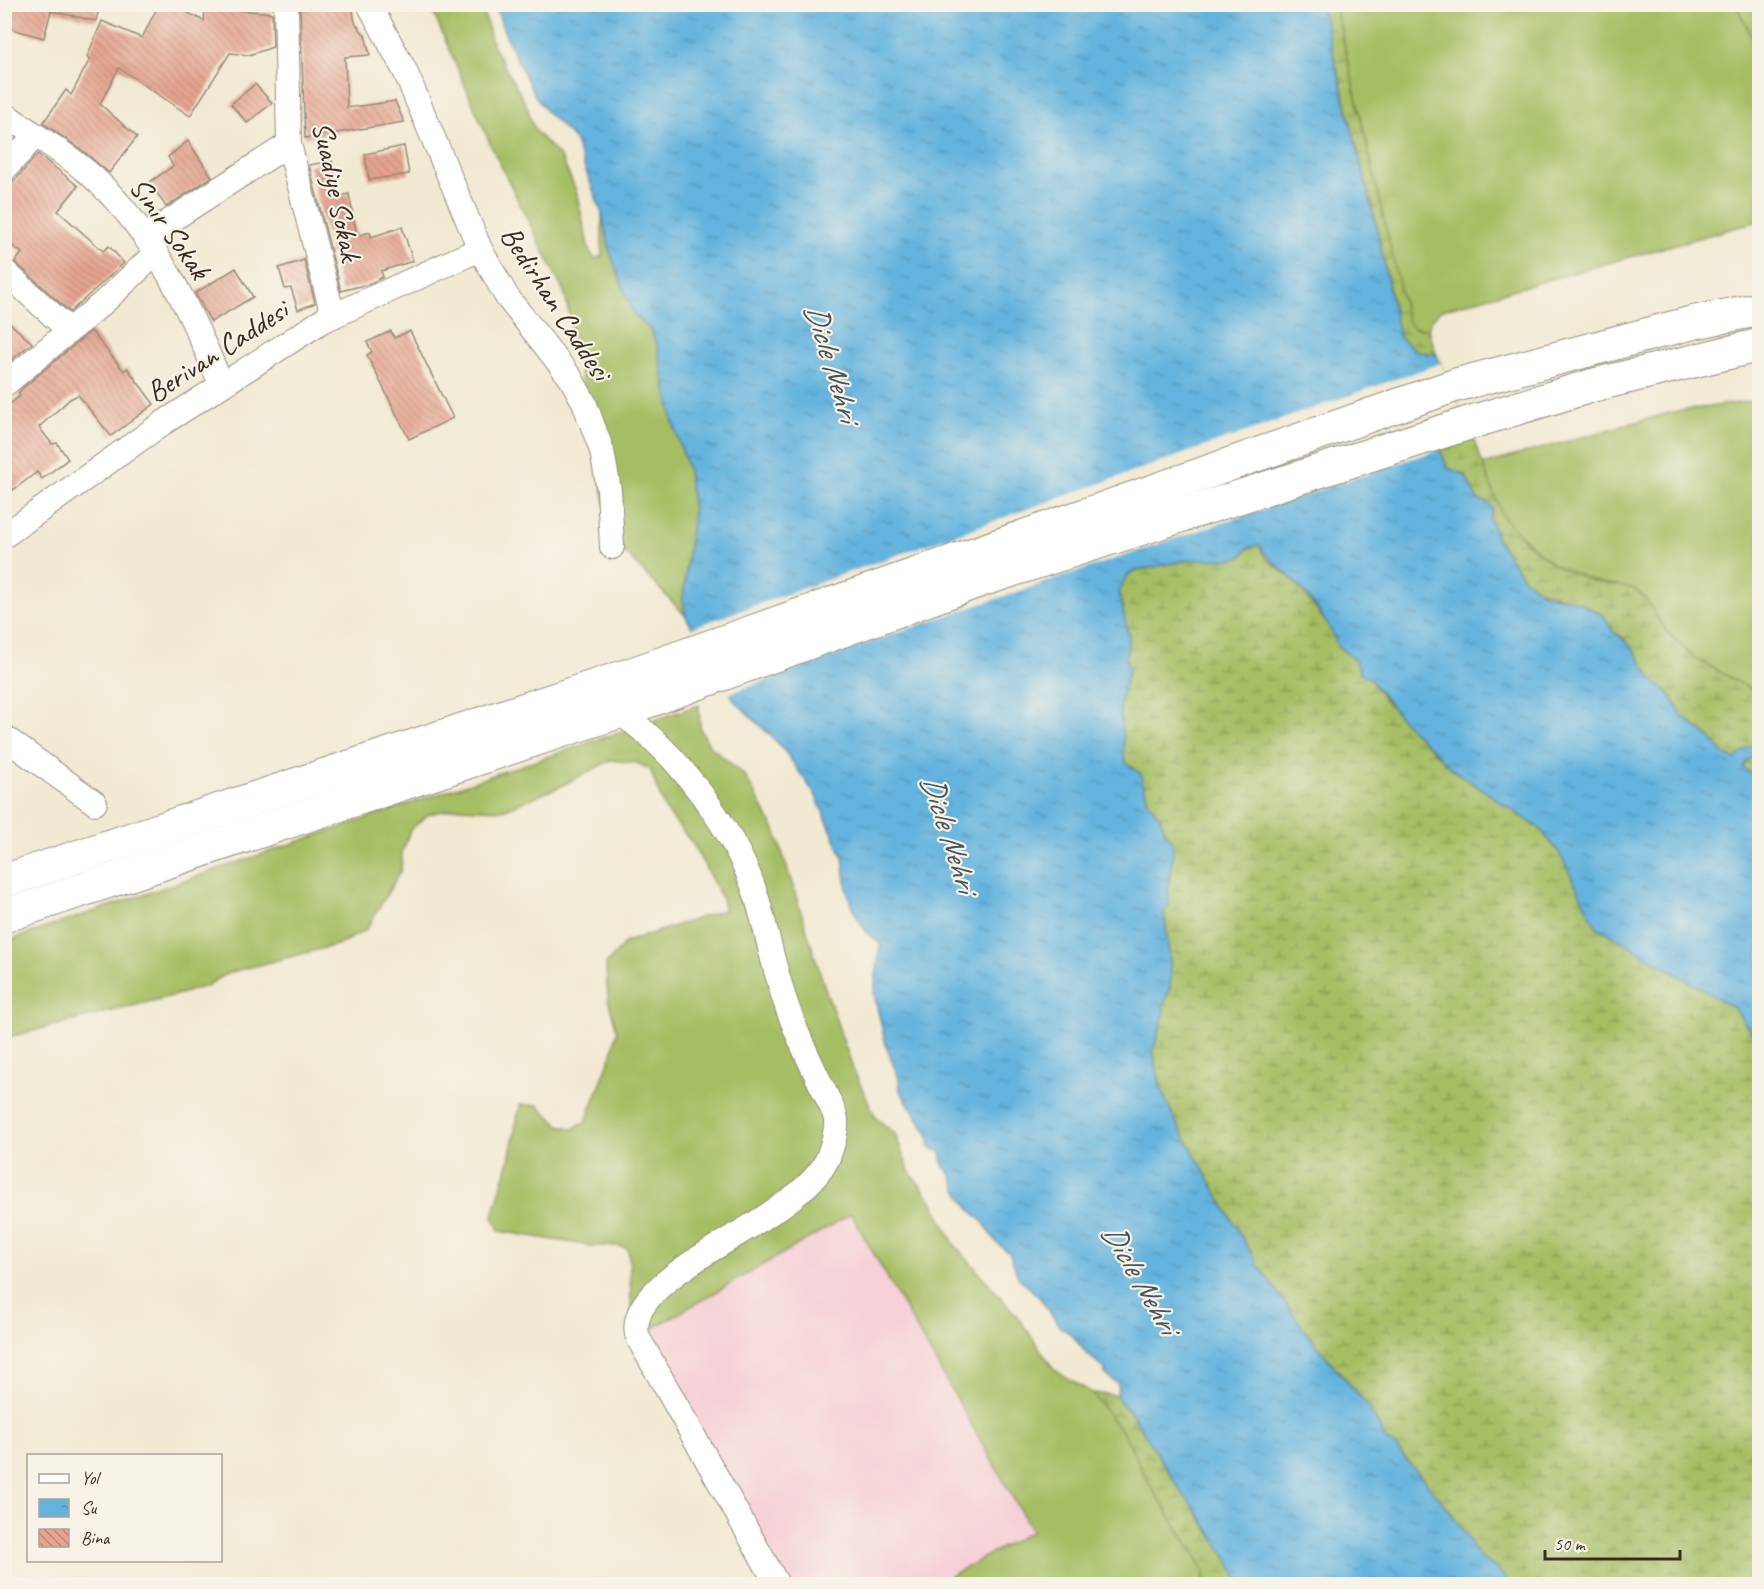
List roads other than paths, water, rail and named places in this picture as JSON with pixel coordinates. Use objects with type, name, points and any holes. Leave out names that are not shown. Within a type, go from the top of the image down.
[{"type":"highway","points":[[4,880],[630,697],[1456,385],[1670,328],[1760,309]]},
{"type":"highway","points":[[4,916],[630,697],[981,580],[1594,385],[1760,345]]},
{"type":"street","name":"Suadiye Sokak","points":[[286,4],[290,144],[333,316]]},
{"type":"street","name":"Bedirhan Caddesi","points":[[369,4],[405,71],[480,249],[507,297],[570,377],[584,402],[602,451],[609,490],[612,547]]},
{"type":"street","name":"Sınır Sokak","points":[[4,114],[93,177],[129,215],[192,314],[221,384]]},
{"type":"street","points":[[4,170],[35,136]]},
{"type":"street","points":[[4,386],[104,302],[150,245],[290,144]]},
{"type":"street","name":"Berivan Caddesi","points":[[4,536],[221,384],[333,316],[480,249]]},
{"type":"street","points":[[4,271],[69,330]]},
{"type":"street","points":[[630,697],[638,725],[687,778],[721,825],[744,866],[757,898],[778,983],[836,1118],[836,1137],[828,1159],[816,1179],[797,1197],[672,1275],[645,1302],[637,1323],[637,1334],[645,1350],[777,1584]]},
{"type":"street","points":[[4,737],[95,803]]},
{"type":"water","name":"Dicle Nehri","points":[[495,5],[1321,5],[1376,224],[1399,336],[1416,351],[1437,355],[1473,438],[1440,450],[1448,468],[1465,475],[1477,499],[1491,505],[1493,510],[1489,520],[1496,531],[1496,538],[1524,579],[1545,594],[1576,601],[1604,616],[1612,630],[1632,647],[1653,681],[1669,693],[1684,718],[1710,738],[1726,756],[1735,759],[1748,747],[1759,746],[1759,756],[1750,759],[1743,768],[1759,778],[1759,1043],[1734,1008],[1596,926],[1559,852],[1539,828],[1452,769],[1402,720],[1371,680],[1361,673],[1353,658],[1337,646],[1319,611],[1305,593],[1259,545],[1248,548],[1241,557],[1233,559],[1189,560],[1134,571],[1126,577],[1119,593],[1129,636],[1126,658],[1129,669],[1120,703],[1124,754],[1126,763],[1141,774],[1148,801],[1161,818],[1165,833],[1172,840],[1173,856],[1168,879],[1169,906],[1164,911],[1171,972],[1170,989],[1163,1005],[1164,1014],[1153,1051],[1161,1089],[1174,1118],[1258,1265],[1309,1336],[1369,1407],[1385,1439],[1395,1446],[1450,1511],[1481,1559],[1495,1567],[1511,1584],[1239,1584],[1231,1564],[1198,1512],[1180,1490],[1132,1414],[1121,1404],[1117,1395],[1118,1384],[1105,1374],[1105,1369],[1086,1353],[1072,1335],[1060,1327],[1040,1298],[1018,1277],[1010,1254],[997,1243],[957,1190],[951,1174],[943,1166],[941,1152],[930,1148],[928,1134],[900,1091],[899,1079],[887,1049],[874,994],[880,944],[866,932],[854,911],[847,890],[843,857],[815,794],[781,746],[735,701],[685,615],[683,598],[693,512],[688,469],[674,426],[657,345],[649,328],[633,314],[610,252],[602,214],[574,139],[546,111],[534,94],[507,39]]}]
